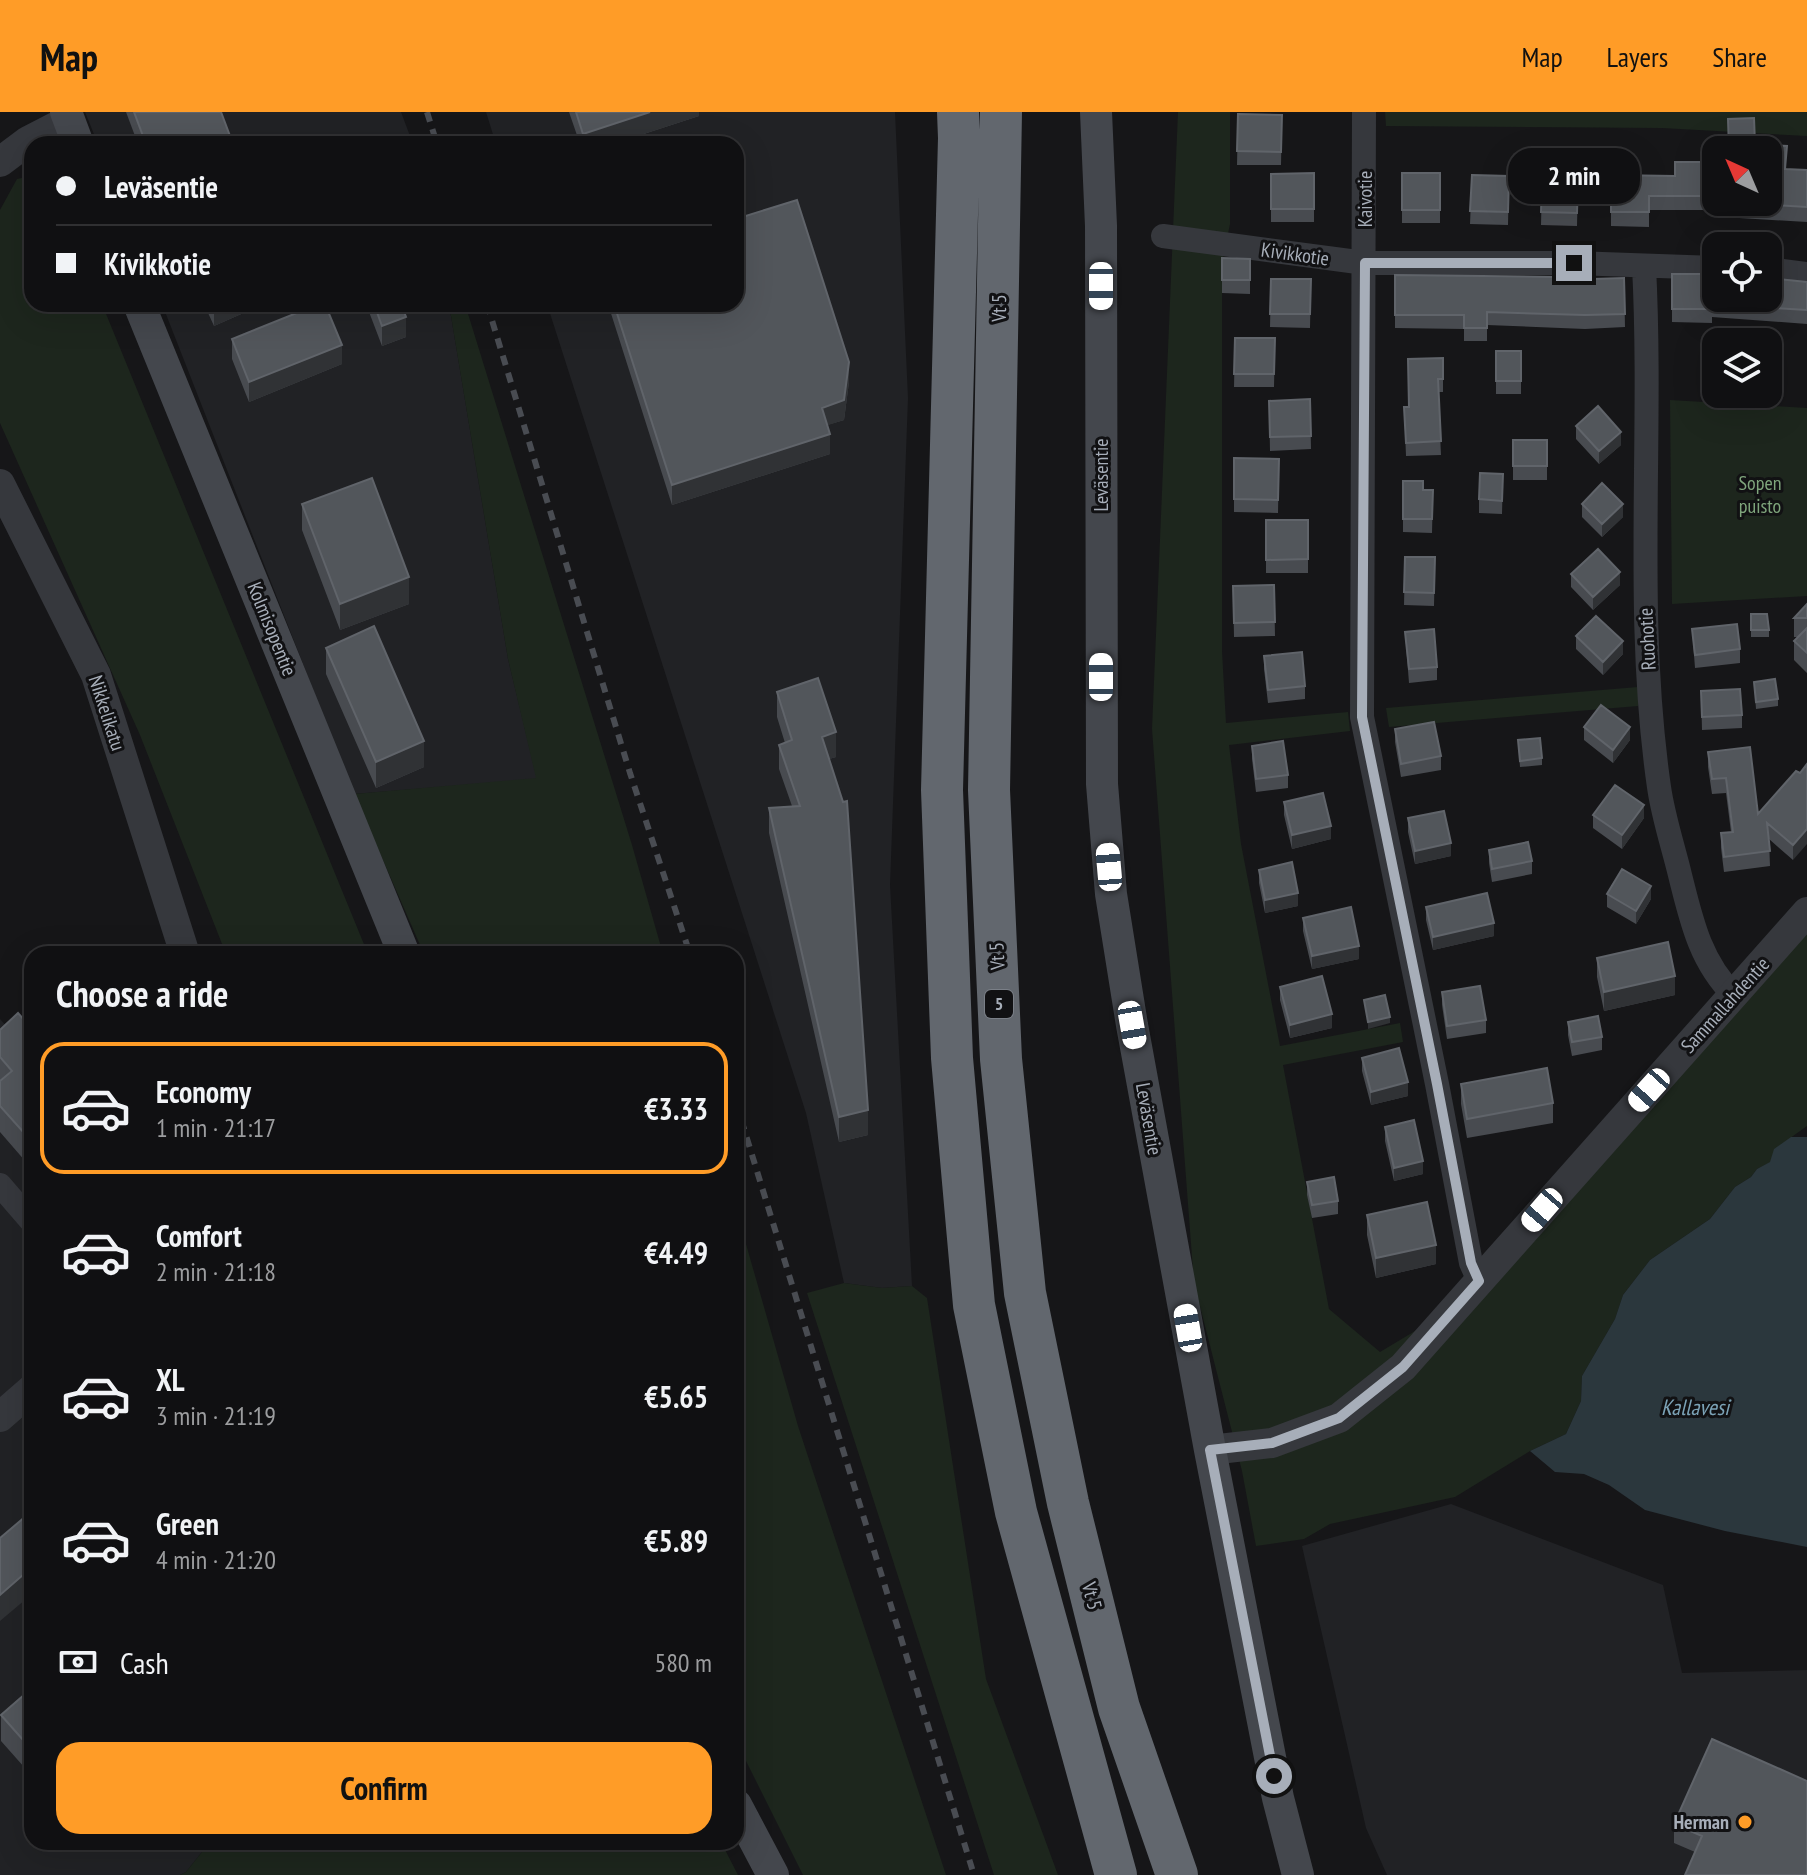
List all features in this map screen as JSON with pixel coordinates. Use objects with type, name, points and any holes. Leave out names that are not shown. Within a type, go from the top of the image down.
[{"type":"highway","points":[[958,112],[942,790],[952,1058],[974,1305],[1016,1512],[1116,1875]]},
{"type":"highway","name":"Vt 5","points":[[1001,112],[989,790],[1001,1059],[1025,1293],[1068,1503],[1119,1708],[1177,1875]]},
{"type":"main road","name":"Leväsentie","points":[[1096,112],[1101,226],[1102,753],[1111,894],[1210,1450],[1278,1798],[1298,1875]]},
{"type":"main road","name":"Kolmisopentie","points":[[142,312],[401,946]]},
{"type":"main road","points":[[744,1820],[773,1875]]},
{"type":"street","name":"Kaivotie","points":[[1364,112],[1362,717],[1471,1263],[1479,1281]]},
{"type":"street","points":[[41,136],[71,125]]},
{"type":"street","points":[[0,162],[24,144]]},
{"type":"street","name":"Kivikkotie","points":[[1163,236],[1365,263],[1574,263],[1702,268]]},
{"type":"street","name":"Ruohotie","points":[[1644,266],[1647,321],[1645,603],[1659,788],[1695,936],[1721,982],[1734,995]]},
{"type":"street","points":[[1782,271],[1807,274]]},
{"type":"street","name":"Nikkelikatu","points":[[0,484],[96,675],[182,946]]},
{"type":"street","name":"Sammallahdentie","points":[[1210,1450],[1272,1443],[1339,1418],[1403,1367],[1807,912]]},
{"type":"street","points":[[0,1185],[24,1213]]},
{"type":"street","points":[[0,1417],[24,1396]]},
{"type":"shaded area","points":[[85,112],[401,112],[410,136],[95,136]]},
{"type":"shaded area","points":[[486,112],[895,112],[908,398],[890,885],[912,1286],[882,1288],[844,1283],[806,1113],[550,312],[744,312],[744,136],[494,136]]},
{"type":"shaded area","points":[[165,312],[450,312],[508,659],[537,779],[354,794]]},
{"type":"shaded area","points":[[0,1019],[24,1046],[24,1850],[204,1850],[180,1875],[0,1875]]},
{"type":"shaded area","points":[[1451,1504],[1663,1585],[1682,1673],[1807,1670],[1807,1875],[1387,1875],[1366,1828],[1302,1546]]},
{"type":"green space","points":[[1178,112],[1230,112],[1230,224],[1222,262],[1222,651],[1226,723],[1348,712],[1350,731],[1229,745],[1241,844],[1280,1046],[1400,1023],[1403,1042],[1283,1065],[1329,1309],[1380,1352],[1490,1286],[1807,921],[1807,1126],[1775,1149],[1771,1162],[1735,1187],[1710,1219],[1650,1260],[1623,1295],[1615,1319],[1582,1376],[1581,1401],[1566,1434],[1530,1451],[1455,1497],[1330,1524],[1304,1539],[1256,1546],[1242,1471],[1194,1283],[1152,729]]},
{"type":"green space","points":[[1385,112],[1807,112],[1807,136],[1662,128],[1386,126]]},
{"type":"green space","points":[[24,178],[24,312],[105,312],[365,946],[223,946],[140,735],[0,423],[0,210],[17,179]]},
{"type":"green space","points":[[450,312],[467,312],[661,946],[420,946],[354,794],[536,778],[508,659]]},
{"type":"green space","name":"Sopen puisto","points":[[1670,400],[1702,402],[1702,408],[1807,408],[1807,596],[1672,604]]},
{"type":"green space","points":[[1638,687],[1638,706],[1389,727],[1386,708]]},
{"type":"green space","points":[[744,1237],[798,1426],[946,1875],[803,1875],[744,1757]]},
{"type":"green space","points":[[844,1283],[882,1288],[912,1286],[927,1298],[986,1679],[1058,1875],[994,1875],[807,1293]]},
{"type":"green space","points":[[204,1850],[725,1850],[738,1875],[180,1875]]},
{"type":"water","name":"Kallavesi","points":[[1791,1137],[1807,1137],[1807,1547],[1725,1531],[1645,1510],[1609,1485],[1584,1474],[1555,1472],[1530,1451],[1566,1434],[1581,1401],[1582,1376],[1615,1319],[1623,1295],[1650,1260],[1710,1219],[1735,1187],[1770,1162],[1774,1149]]},
{"type":"building","points":[[134,112],[221,112],[230,136],[143,136]]},
{"type":"building","points":[[576,112],[650,112],[583,134]]},
{"type":"building","points":[[1238,114],[1282,115],[1281,152],[1237,151]]},
{"type":"building","points":[[1754,118],[1755,136],[1729,136],[1728,119]]},
{"type":"building","points":[[1782,146],[1787,146],[1785,169],[1807,170],[1807,207],[1782,206]]},
{"type":"building","points":[[1675,162],[1702,162],[1702,196],[1649,196],[1649,212],[1611,212],[1611,175],[1675,176]]},
{"type":"building","points":[[1314,173],[1314,209],[1271,209],[1271,174]]},
{"type":"building","points":[[1402,173],[1440,173],[1440,210],[1402,210]]},
{"type":"building","points":[[1472,175],[1509,176],[1508,212],[1470,211]]},
{"type":"building","points":[[1542,180],[1578,181],[1577,213],[1541,212]]},
{"type":"building","points":[[797,200],[849,362],[844,400],[822,408],[830,434],[672,485],[617,312],[744,312],[744,217]]},
{"type":"building","points":[[1222,258],[1250,259],[1250,280],[1222,280]]},
{"type":"building","points":[[1672,274],[1702,274],[1702,309],[1672,309]]},
{"type":"building","points":[[1395,275],[1560,277],[1560,280],[1624,278],[1625,314],[1487,312],[1487,328],[1464,328],[1464,315],[1395,315]]},
{"type":"building","points":[[1271,279],[1311,279],[1310,314],[1270,314]]},
{"type":"building","points":[[1782,279],[1807,282],[1807,310],[1782,308]]},
{"type":"building","points":[[299,312],[328,312],[342,345],[249,382],[232,339]]},
{"type":"building","points":[[377,312],[404,312],[406,317],[382,326]]},
{"type":"building","points":[[1235,338],[1275,338],[1274,374],[1234,374]]},
{"type":"building","points":[[1496,351],[1521,351],[1521,381],[1496,381]]},
{"type":"building","points":[[1443,358],[1443,379],[1438,379],[1441,441],[1406,443],[1404,407],[1409,407],[1408,359]]},
{"type":"building","points":[[1310,399],[1311,436],[1270,437],[1269,401]]},
{"type":"building","points":[[1598,406],[1621,432],[1599,451],[1576,426]]},
{"type":"building","points":[[1513,440],[1547,440],[1547,466],[1513,466]]},
{"type":"building","points":[[1234,458],[1279,459],[1278,500],[1234,499]]},
{"type":"building","points":[[1480,473],[1503,474],[1502,501],[1479,499]]},
{"type":"building","points":[[372,478],[409,577],[340,604],[302,504]]},
{"type":"building","points":[[1403,481],[1423,481],[1423,490],[1433,490],[1432,519],[1403,519]]},
{"type":"building","points":[[1602,483],[1623,504],[1602,524],[1582,504]]},
{"type":"building","points":[[1266,520],[1308,520],[1308,559],[1266,560]]},
{"type":"building","points":[[1598,549],[1620,572],[1593,597],[1571,574]]},
{"type":"building","points":[[1405,557],[1435,557],[1434,593],[1404,592]]},
{"type":"building","points":[[1274,585],[1275,622],[1234,623],[1233,586]]},
{"type":"building","points":[[1807,604],[1807,618],[1794,618]]},
{"type":"building","points":[[1751,614],[1767,614],[1769,630],[1751,630]]},
{"type":"building","points":[[1596,616],[1623,641],[1603,662],[1576,636]]},
{"type":"building","points":[[1737,624],[1740,649],[1695,655],[1692,629]]},
{"type":"building","points":[[374,626],[424,741],[376,762],[326,648]]},
{"type":"building","points":[[1807,628],[1807,653],[1794,641]]},
{"type":"building","points":[[1434,629],[1437,667],[1409,669],[1405,632]]},
{"type":"building","points":[[1302,652],[1305,686],[1268,690],[1264,656]]},
{"type":"building","points":[[818,678],[836,732],[822,737],[843,802],[847,801],[868,1110],[839,1117],[769,808],[800,806],[779,745],[792,740],[777,692]]},
{"type":"building","points":[[1775,679],[1778,699],[1756,702],[1754,682]]},
{"type":"building","points":[[1740,689],[1742,715],[1702,717],[1701,691]]},
{"type":"building","points":[[1601,705],[1630,727],[1613,750],[1584,727]]},
{"type":"building","points":[[1434,722],[1441,756],[1401,764],[1395,729]]},
{"type":"building","points":[[1540,738],[1542,758],[1520,761],[1518,740]]},
{"type":"building","points":[[1283,741],[1288,775],[1256,779],[1252,746]]},
{"type":"building","points":[[1750,747],[1758,814],[1796,771],[1800,773],[1807,764],[1807,829],[1793,845],[1767,823],[1770,851],[1724,857],[1721,833],[1733,832],[1726,778],[1712,779],[1708,752]]},
{"type":"building","points":[[1615,785],[1644,805],[1622,835],[1593,815]]},
{"type":"building","points":[[1323,793],[1331,826],[1292,835],[1284,802]]},
{"type":"building","points":[[1444,811],[1451,843],[1415,851],[1408,818]]},
{"type":"building","points":[[1528,842],[1532,861],[1492,869],[1489,850]]},
{"type":"building","points":[[1292,862],[1298,893],[1265,900],[1259,870]]},
{"type":"building","points":[[1622,869],[1651,886],[1636,911],[1607,894]]},
{"type":"building","points":[[1487,893],[1494,923],[1433,937],[1426,907]]},
{"type":"building","points":[[1351,907],[1359,946],[1312,956],[1303,918]]},
{"type":"building","points":[[1668,942],[1675,976],[1604,992],[1597,958]]},
{"type":"building","points":[[1322,976],[1332,1014],[1290,1025],[1280,987]]},
{"type":"building","points":[[1480,986],[1486,1020],[1447,1026],[1442,992]]},
{"type":"building","points":[[1385,995],[1390,1017],[1368,1022],[1364,1000]]},
{"type":"building","points":[[18,1013],[24,1020],[24,1133],[0,1106],[0,1081],[12,1071],[0,1057],[0,1030]]},
{"type":"building","points":[[1598,1016],[1602,1037],[1572,1042],[1568,1022]]},
{"type":"building","points":[[1399,1048],[1408,1082],[1371,1092],[1362,1058]]},
{"type":"building","points":[[1547,1068],[1553,1103],[1467,1119],[1461,1084]]},
{"type":"building","points":[[1414,1120],[1423,1161],[1394,1168],[1385,1127]]},
{"type":"building","points":[[1334,1177],[1338,1201],[1312,1205],[1307,1182]]},
{"type":"building","points":[[1427,1202],[1436,1245],[1376,1258],[1367,1215]]},
{"type":"building","points":[[24,1518],[24,1574],[0,1595],[0,1538]]},
{"type":"building","points":[[24,1695],[24,1741],[1,1715]]},
{"type":"building","name":"Herman","points":[[1712,1739],[1807,1781],[1807,1875],[1685,1875],[1702,1836],[1674,1824]]},
{"type":"railway","points":[[427,112],[434,136]]},
{"type":"railway","points":[[489,312],[630,773],[687,946]]},
{"type":"railway","points":[[744,1129],[974,1875]]},
{"type":"place","name":"Herman","points":[[1745,1822]]},
{"type":"route","points":[[1274,1776],[1210,1450],[1272,1443],[1339,1418],[1403,1367],[1479,1281],[1471,1263],[1362,717],[1365,263],[1574,263]]}]
